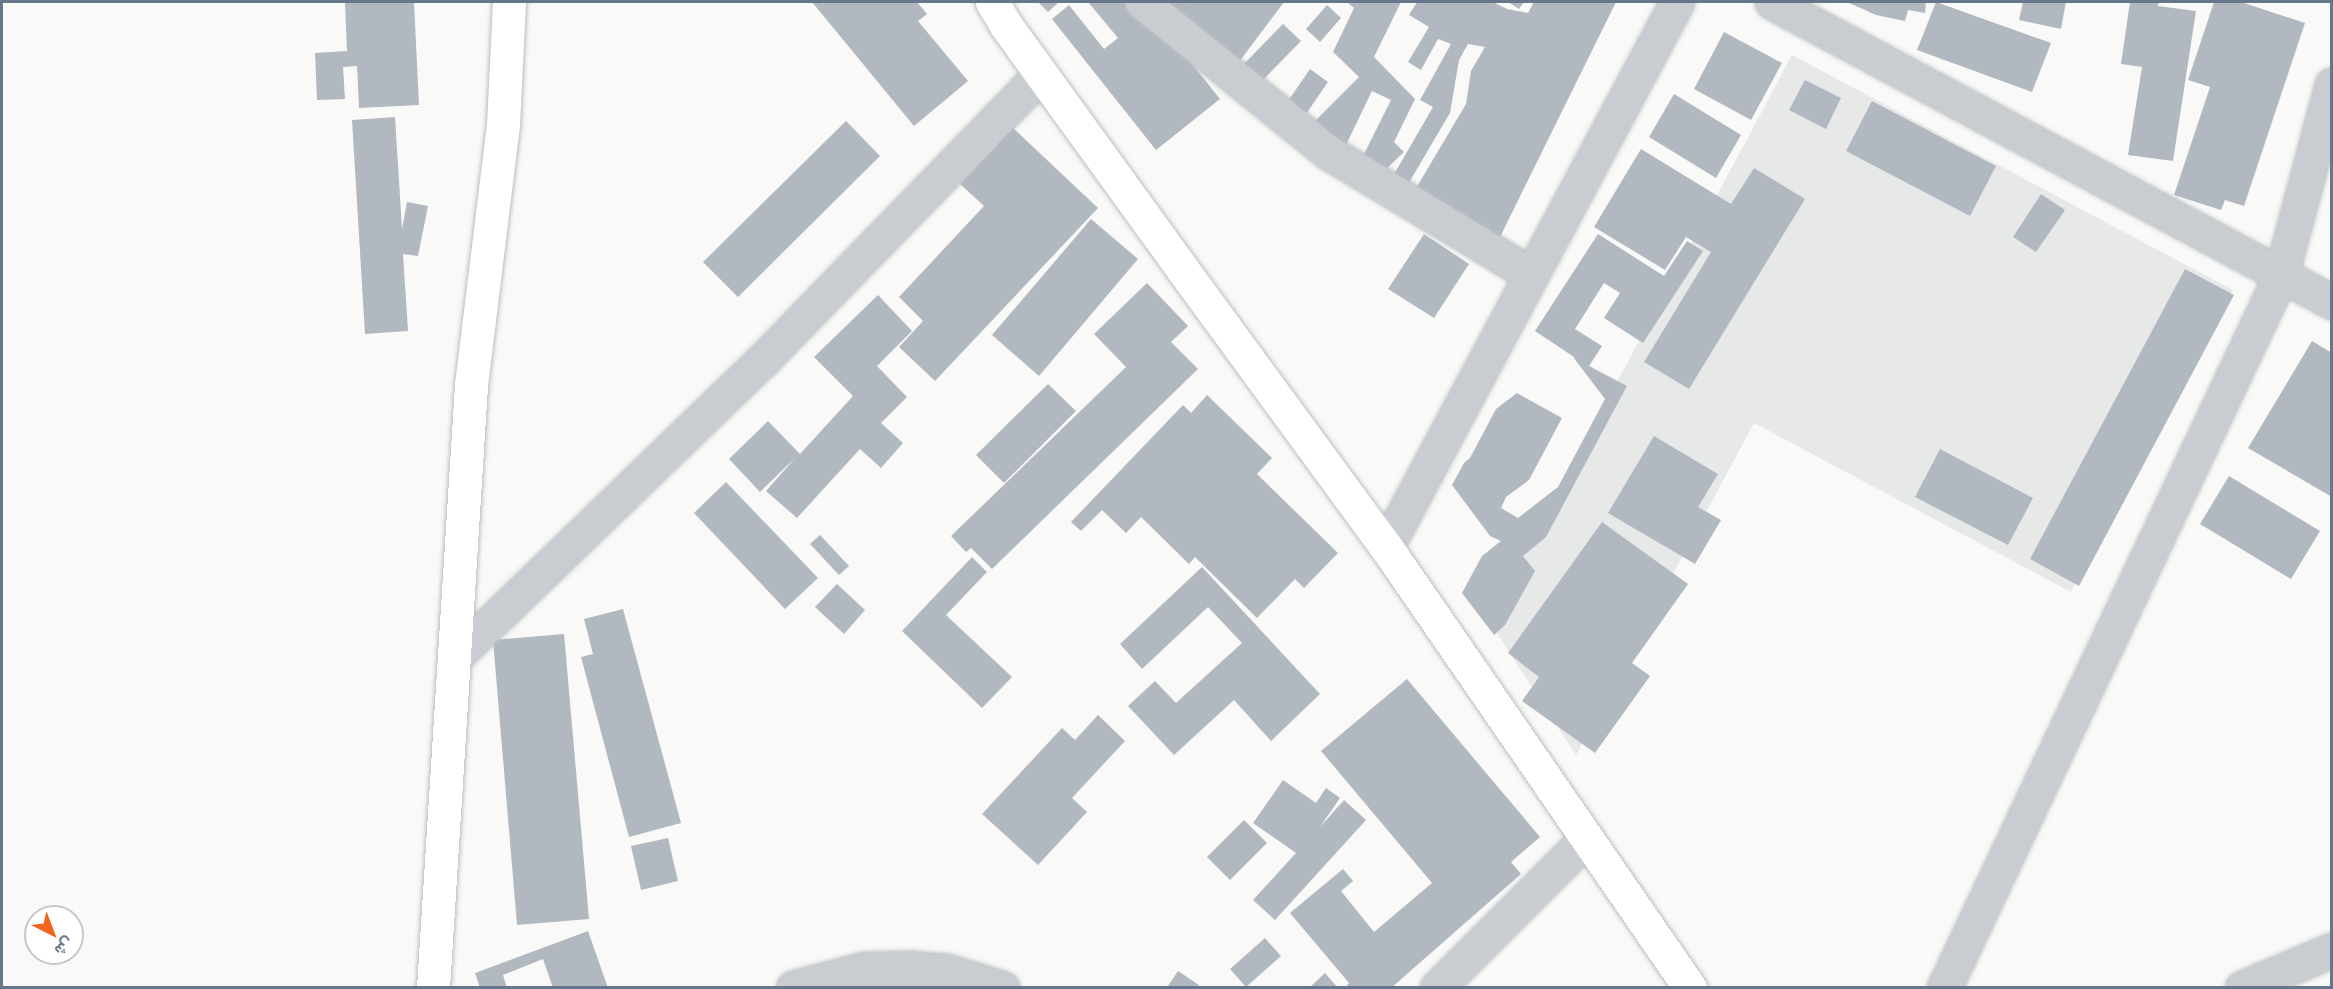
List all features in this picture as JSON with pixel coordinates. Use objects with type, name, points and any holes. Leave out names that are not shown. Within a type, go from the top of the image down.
[{"type":"main road","points":[[434,987],[471,386],[502,125],[509,2]]},
{"type":"main road","points":[[995,4],[1041,74],[1386,547],[1690,987]]},
{"type":"street","points":[[1142,2],[1328,152],[1530,274]]},
{"type":"street","points":[[1386,547],[1677,2]]},
{"type":"street","points":[[1772,2],[2331,302]]},
{"type":"street","points":[[454,658],[764,360],[1041,74]]},
{"type":"street","points":[[1944,987],[2281,275],[2331,85]]},
{"type":"street","points":[[1437,987],[1587,838]]},
{"type":"street","points":[[2242,987],[2331,950]]},
{"type":"street","points":[[793,987],[864,969],[909,968],[947,971],[1002,987]]},
{"type":"shaded area","points":[[1792,55],[2233,290],[2071,592],[1754,423],[1576,755],[1489,621]]},
{"type":"building","points":[[345,2],[414,2],[419,105],[359,108],[357,66],[343,67],[345,99],[317,100],[315,53],[347,51]]},
{"type":"building","points":[[812,2],[917,2],[927,14],[918,21],[968,81],[914,126]]},
{"type":"building","points":[[1038,2],[1059,2],[1048,12]]},
{"type":"building","points":[[1088,2],[1143,2],[1220,99],[1156,150],[1052,19],[1069,5],[1104,49],[1118,38]]},
{"type":"building","points":[[1171,2],[1284,2],[1239,62],[1166,9]]},
{"type":"building","points":[[1347,2],[1401,2],[1374,57],[1415,99],[1394,142],[1404,152],[1381,174],[1363,156],[1391,100],[1372,91],[1346,145],[1314,122],[1359,77],[1333,52],[1354,8]]},
{"type":"building","points":[[1417,2],[1493,2],[1507,9],[1528,13],[1534,2],[1616,2],[1499,239],[1412,195],[1466,104],[1471,71],[1485,47],[1468,44],[1459,60],[1450,113],[1404,191],[1389,183],[1433,107],[1420,100],[1451,44],[1438,39],[1421,70],[1408,62],[1429,27],[1409,15]]},
{"type":"building","points":[[1508,2],[1524,2],[1519,9]]},
{"type":"building","points":[[1847,2],[1926,2],[1925,13],[1908,10],[1905,21],[1876,15]]},
{"type":"building","points":[[1936,2],[2051,43],[2032,92],[1917,50]]},
{"type":"building","points":[[2023,2],[2066,2],[2061,29],[2019,20]]},
{"type":"building","points":[[2130,2],[2159,2],[2158,6],[2196,11],[2173,161],[2128,155],[2142,67],[2121,64]]},
{"type":"building","points":[[2214,2],[2241,2],[2305,23],[2244,206],[2225,200],[2221,210],[2174,195],[2210,87],[2188,80]]},
{"type":"building","points":[[1327,5],[1341,18],[1320,42],[1306,29]]},
{"type":"building","points":[[1283,24],[1301,41],[1260,83],[1242,66]]},
{"type":"building","points":[[1724,32],[1782,63],[1751,120],[1694,89]]},
{"type":"building","points":[[1310,69],[1328,82],[1306,114],[1288,101]]},
{"type":"building","points":[[1805,80],[1841,98],[1826,129],[1789,110]]},
{"type":"building","points":[[1674,94],[1741,135],[1716,178],[1649,137]]},
{"type":"building","points":[[1872,101],[1996,166],[1970,216],[1846,151]]},
{"type":"building","points":[[395,117],[402,229],[407,202],[428,206],[418,256],[403,254],[408,331],[365,334],[352,120]]},
{"type":"building","points":[[846,121],[880,156],[738,297],[703,262]]},
{"type":"building","points":[[1013,128],[1098,208],[935,381],[899,347],[923,321],[899,297],[984,206],[960,184]]},
{"type":"building","points":[[1641,149],[1731,204],[1754,168],[1805,199],[1689,389],[1644,362],[1711,252],[1686,237],[1665,270],[1594,227]]},
{"type":"building","points":[[2041,194],[2065,210],[2036,252],[2013,237]]},
{"type":"building","points":[[1091,219],[1138,259],[1039,376],[992,335]]},
{"type":"building","points":[[1424,234],[1469,264],[1434,318],[1388,289]]},
{"type":"building","points":[[1598,234],[1664,276],[1687,241],[1703,251],[1643,343],[1604,318],[1620,293],[1604,283],[1575,329],[1602,346],[1589,366],[1627,386],[1546,537],[1523,556],[1535,571],[1505,625],[1494,635],[1462,593],[1482,556],[1501,541],[1490,536],[1452,485],[1464,463],[1470,458],[1496,409],[1517,393],[1562,418],[1529,480],[1506,497],[1501,508],[1518,518],[1558,487],[1605,399],[1573,357],[1577,359],[1535,331]]},
{"type":"building","points":[[2185,269],[2234,295],[2079,586],[2030,559]]},
{"type":"building","points":[[1147,283],[1188,326],[1171,342],[1198,369],[992,569],[971,548],[966,552],[951,536],[1126,367],[1094,334]]},
{"type":"building","points":[[878,295],[912,331],[877,366],[907,397],[881,423],[903,443],[881,468],[860,449],[797,518],[766,491],[795,458],[760,492],[729,459],[768,421],[800,454],[853,396],[814,357]]},
{"type":"building","points":[[2312,341],[2332,353],[2332,497],[2248,448]]},
{"type":"building","points":[[1048,384],[1076,411],[1004,483],[976,455]]},
{"type":"building","points":[[1207,395],[1272,458],[1257,474],[1338,553],[1304,588],[1295,579],[1257,618],[1195,557],[1189,564],[1141,517],[1126,533],[1102,510],[1081,531],[1071,522],[1183,405],[1191,413]]},
{"type":"building","points":[[1654,436],[1718,474],[1698,507],[1721,520],[1695,564],[1608,513]]},
{"type":"building","points":[[1940,449],[2033,498],[2008,545],[1915,497]]},
{"type":"building","points":[[2229,476],[2320,531],[2291,579],[2200,524]]},
{"type":"building","points":[[726,482],[818,578],[785,609],[694,513]]},
{"type":"building","points":[[1602,522],[1688,584],[1632,663],[1650,676],[1595,753],[1522,701],[1539,677],[1508,653]]},
{"type":"building","points":[[820,535],[849,566],[839,575],[810,544]]},
{"type":"building","points":[[972,557],[987,572],[946,615],[1012,677],[982,708],[902,631]]},
{"type":"building","points":[[1202,567],[1320,694],[1271,741],[1234,700],[1174,755],[1128,706],[1155,681],[1176,703],[1242,643],[1208,607],[1142,669],[1120,644]]},
{"type":"building","points":[[837,584],[865,610],[844,634],[815,607]]},
{"type":"building","points":[[623,609],[681,823],[629,837],[581,657],[593,654],[584,619]]},
{"type":"building","points":[[564,634],[589,919],[517,925],[493,640]]},
{"type":"building","points":[[1407,679],[1540,837],[1511,862],[1521,874],[1391,988],[1349,988],[1347,985],[1349,983],[1290,913],[1343,869],[1353,881],[1341,891],[1374,932],[1432,883],[1321,751]]},
{"type":"building","points":[[1098,715],[1125,741],[1072,798],[1087,812],[1038,865],[982,814],[1062,728],[1075,740]]},
{"type":"building","points":[[1283,780],[1316,803],[1326,788],[1340,798],[1320,827],[1344,800],[1366,820],[1275,920],[1253,900],[1296,853],[1253,823]]},
{"type":"building","points":[[1244,820],[1267,843],[1230,880],[1207,857]]},
{"type":"building","points":[[668,838],[678,881],[641,890],[631,846]]},
{"type":"building","points":[[588,931],[608,988],[553,988],[543,959],[503,975],[507,988],[480,988],[475,973]]},
{"type":"building","points":[[1265,938],[1281,956],[1246,987],[1230,969]]},
{"type":"building","points":[[1178,971],[1199,985],[1197,988],[1168,986]]},
{"type":"building","points":[[1325,973],[1338,988],[1309,988]]}]
